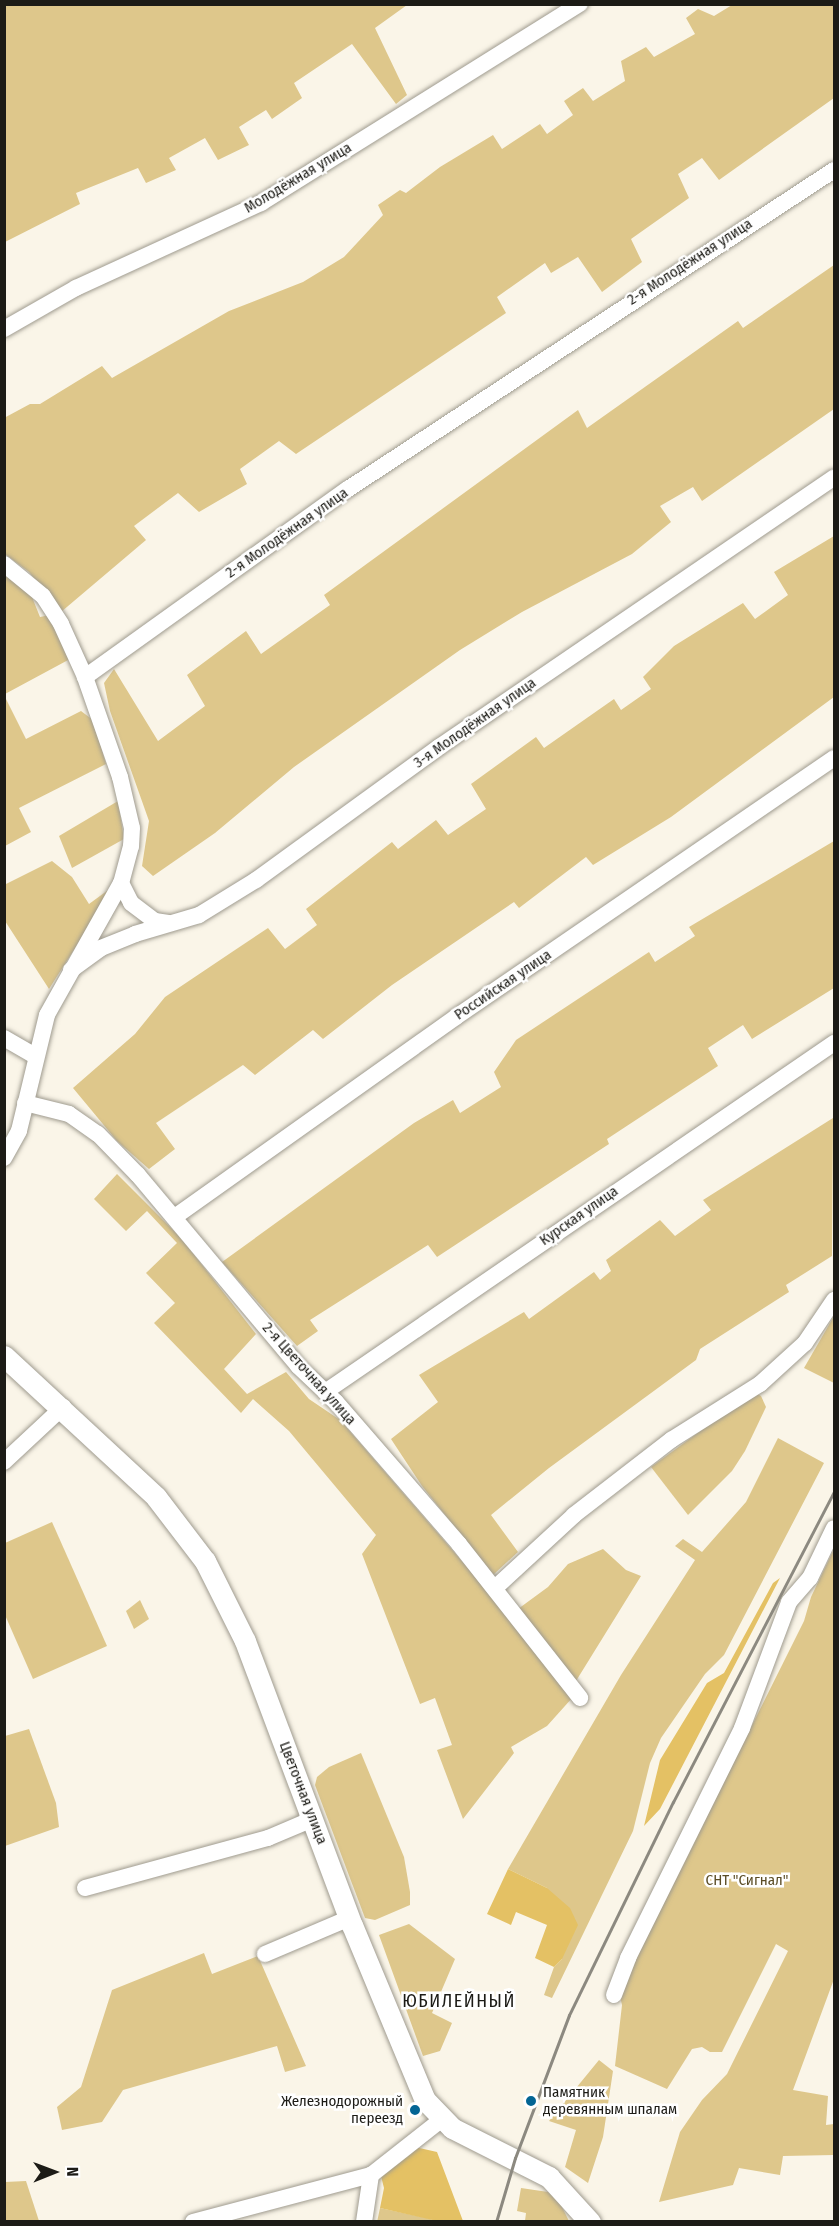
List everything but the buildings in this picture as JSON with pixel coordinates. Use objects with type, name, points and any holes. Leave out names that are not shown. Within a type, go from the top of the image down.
[{"type":"main road","name":"Цветочная улица","points":[[4,1356],[63,1407],[156,1497],[205,1561],[245,1641],[350,1918],[414,2077],[441,2120]]},
{"type":"main road","points":[[441,2120],[549,2177],[590,2222]]},
{"type":"street","name":"Молодёжная улица","points":[[4,329],[76,288],[261,203],[580,4]]},
{"type":"street","name":"2-я Молодёжная улица","points":[[85,677],[348,489],[834,170]]},
{"type":"street","name":"3-я Молодёжная улица","points":[[71,970],[101,948],[135,934],[177,924],[199,915],[256,880],[458,734],[834,478]]},
{"type":"street","points":[[4,564],[43,596],[85,677],[129,811],[131,846],[121,883],[47,1015],[34,1056],[19,1131],[4,1158]]},
{"type":"street","name":"Российская улица","points":[[176,1216],[456,1017],[834,758]]},
{"type":"street","points":[[121,883],[131,903],[155,921],[177,924]]},
{"type":"street","points":[[4,1038],[34,1056]]},
{"type":"street","name":"Курская улица","points":[[325,1392],[834,1043]]},
{"type":"street","name":"2-я Цветочная улица","points":[[25,1103],[69,1114],[98,1134],[176,1216],[298,1366],[325,1392],[495,1588],[580,1698]]},
{"type":"street","points":[[495,1588],[574,1515],[671,1440],[760,1384],[805,1343],[834,1299]]},
{"type":"street","points":[[4,1462],[63,1407]]},
{"type":"street","points":[[614,1995],[628,1958],[742,1728],[789,1602],[810,1578],[834,1528]]},
{"type":"street","points":[[85,1888],[268,1838],[313,1819]]},
{"type":"street","points":[[265,1954],[350,1918]]},
{"type":"street","points":[[193,2222],[371,2175],[441,2120]]},
{"type":"street","points":[[364,2222],[371,2175]]},
{"type":"green space","points":[[5,4],[407,5],[375,28],[407,95],[396,104],[352,44],[294,83],[302,98],[272,119],[266,110],[239,127],[249,145],[218,160],[205,138],[169,158],[176,170],[146,183],[138,168],[76,193],[80,204],[5,242]]},
{"type":"green space","points":[[732,5],[834,5],[834,98],[719,180],[702,158],[678,174],[689,198],[631,239],[642,262],[602,292],[578,257],[551,273],[545,263],[497,297],[506,313],[296,454],[279,441],[240,469],[247,484],[199,512],[178,493],[134,526],[146,540],[61,612],[29,572],[5,554],[4,418],[30,404],[40,404],[102,366],[112,378],[229,311],[303,282],[344,257],[383,215],[378,205],[400,190],[406,193],[440,167],[493,135],[502,149],[540,124],[547,134],[573,115],[564,101],[583,88],[593,101],[625,81],[621,61],[646,47],[654,57],[695,34],[686,18],[698,9],[714,16]]},
{"type":"green space","points":[[834,265],[834,409],[702,501],[693,487],[660,506],[671,522],[632,554],[522,612],[460,650],[294,767],[215,833],[153,876],[142,866],[149,821],[110,711],[104,683],[114,669],[158,741],[205,706],[187,675],[246,631],[261,654],[330,605],[324,595],[578,410],[587,428],[738,321],[743,328]]},
{"type":"green space","points":[[834,536],[834,697],[671,817],[593,865],[586,857],[519,908],[514,902],[392,985],[323,1039],[313,1030],[255,1075],[243,1065],[156,1123],[175,1149],[149,1169],[117,1141],[73,1088],[135,1034],[165,997],[232,952],[268,928],[285,949],[317,925],[306,909],[392,842],[398,849],[436,820],[448,835],[486,809],[471,784],[536,737],[544,748],[614,699],[621,710],[651,689],[643,677],[674,646],[743,603],[755,619],[788,595],[774,572]]},
{"type":"green space","points":[[5,571],[28,587],[40,617],[50,615],[70,659],[5,694]]},
{"type":"green space","points":[[4,695],[26,739],[81,711],[93,720],[106,764],[19,808],[31,832],[5,846]]},
{"type":"green space","points":[[118,801],[124,839],[72,868],[59,836]]},
{"type":"green space","points":[[834,841],[834,988],[752,1039],[743,1025],[708,1048],[718,1066],[607,1139],[609,1144],[437,1257],[428,1245],[310,1320],[318,1331],[297,1346],[222,1262],[414,1123],[453,1100],[460,1113],[501,1087],[494,1072],[516,1040],[649,952],[655,962],[695,936],[689,927]]},
{"type":"green space","points":[[52,861],[72,877],[89,904],[115,885],[49,989],[5,921],[4,885]]},
{"type":"green space","points":[[833,1118],[832,1256],[786,1285],[789,1292],[700,1349],[696,1360],[549,1468],[491,1515],[518,1552],[493,1575],[422,1486],[391,1439],[438,1402],[419,1375],[524,1312],[529,1319],[594,1272],[600,1280],[611,1271],[606,1260],[660,1220],[675,1236],[711,1210],[703,1200]]},
{"type":"green space","points":[[117,1174],[181,1238],[256,1334],[224,1369],[247,1394],[286,1372],[309,1399],[340,1420],[505,1611],[573,1697],[547,1726],[511,1747],[514,1753],[463,1819],[437,1750],[452,1745],[435,1698],[420,1704],[362,1554],[376,1535],[289,1431],[253,1399],[241,1413],[154,1323],[175,1303],[146,1273],[177,1243],[147,1211],[126,1231],[94,1199]]},
{"type":"green space","points":[[834,1316],[834,1383],[804,1368]]},
{"type":"green space","points":[[754,1392],[761,1396],[766,1407],[745,1451],[732,1471],[688,1515],[651,1467]]},
{"type":"green space","points":[[778,1438],[824,1463],[724,1655],[705,1674],[661,1738],[650,1763],[633,1831],[552,1998],[544,1995],[554,1967],[562,1959],[547,1888],[508,1869],[621,1675],[695,1560],[675,1546],[683,1539],[702,1552],[746,1502]]},
{"type":"green space","points":[[52,1522],[107,1646],[33,1679],[5,1615],[5,1543]]},
{"type":"green space","points":[[603,1549],[626,1570],[641,1576],[576,1681],[518,1609],[548,1587],[568,1564]]},
{"type":"green space","name":"СНТ \"Сигнал\"","points":[[834,1549],[834,1979],[793,2090],[828,2096],[826,2125],[834,2124],[834,2155],[783,2156],[780,2175],[739,2168],[733,2185],[659,2202],[680,2132],[702,2100],[727,2074],[788,1951],[776,1944],[722,2052],[710,2052],[702,2047],[692,2049],[667,2089],[615,2066],[622,2005],[619,1992],[804,1621],[811,1597]]},
{"type":"green space","points":[[140,1600],[149,1619],[134,1629],[126,1611]]},
{"type":"green space","points":[[29,1729],[56,1803],[59,1827],[5,1846],[5,1736]]},
{"type":"green space","points":[[361,1753],[404,1857],[410,1892],[410,1905],[375,1920],[365,1918],[315,1785],[317,1777],[329,1767]]},
{"type":"green space","points":[[409,1924],[455,1959],[432,2013],[452,2023],[440,2051],[423,2056],[379,1935]]},
{"type":"green space","points":[[204,1953],[212,1974],[258,1956],[306,2066],[285,2072],[277,2046],[123,2090],[102,2122],[62,2130],[57,2107],[81,2087],[112,1990]]},
{"type":"green space","points":[[599,2060],[613,2071],[603,2137],[588,2183],[565,2167],[576,2130],[549,2121]]},
{"type":"green space","points":[[26,2181],[39,2221],[5,2221],[5,2182]]},
{"type":"green space","points":[[521,2188],[548,2192],[560,2203],[569,2221],[525,2221],[526,2213],[517,2211]]},
{"type":"green space","points":[[380,2208],[427,2218],[437,2221],[377,2222]]},
{"type":"shaded area","points":[[780,1578],[660,1809],[644,1826],[660,1760],[707,1683],[724,1673],[773,1583]]},
{"type":"shaded area","points":[[508,1869],[547,1888],[570,1908],[578,1925],[562,1959],[554,1967],[535,1958],[547,1925],[516,1912],[511,1925],[487,1914]]},
{"type":"shaded area","points":[[415,2147],[437,2152],[463,2221],[437,2221],[380,2208],[384,2188],[381,2176]]},
{"type":"railway","points":[[496,2222],[515,2158],[569,2015],[673,1802],[834,1492]]},
{"type":"place","name":"Памятник деревянным шпалам","points":[[531,2101]]},
{"type":"place","name":"Железнодорожный переезд","points":[[415,2110]]},
{"type":"district","name":"ЮБИЛЕЙНЫЙ","points":[[459,2001]]}]
